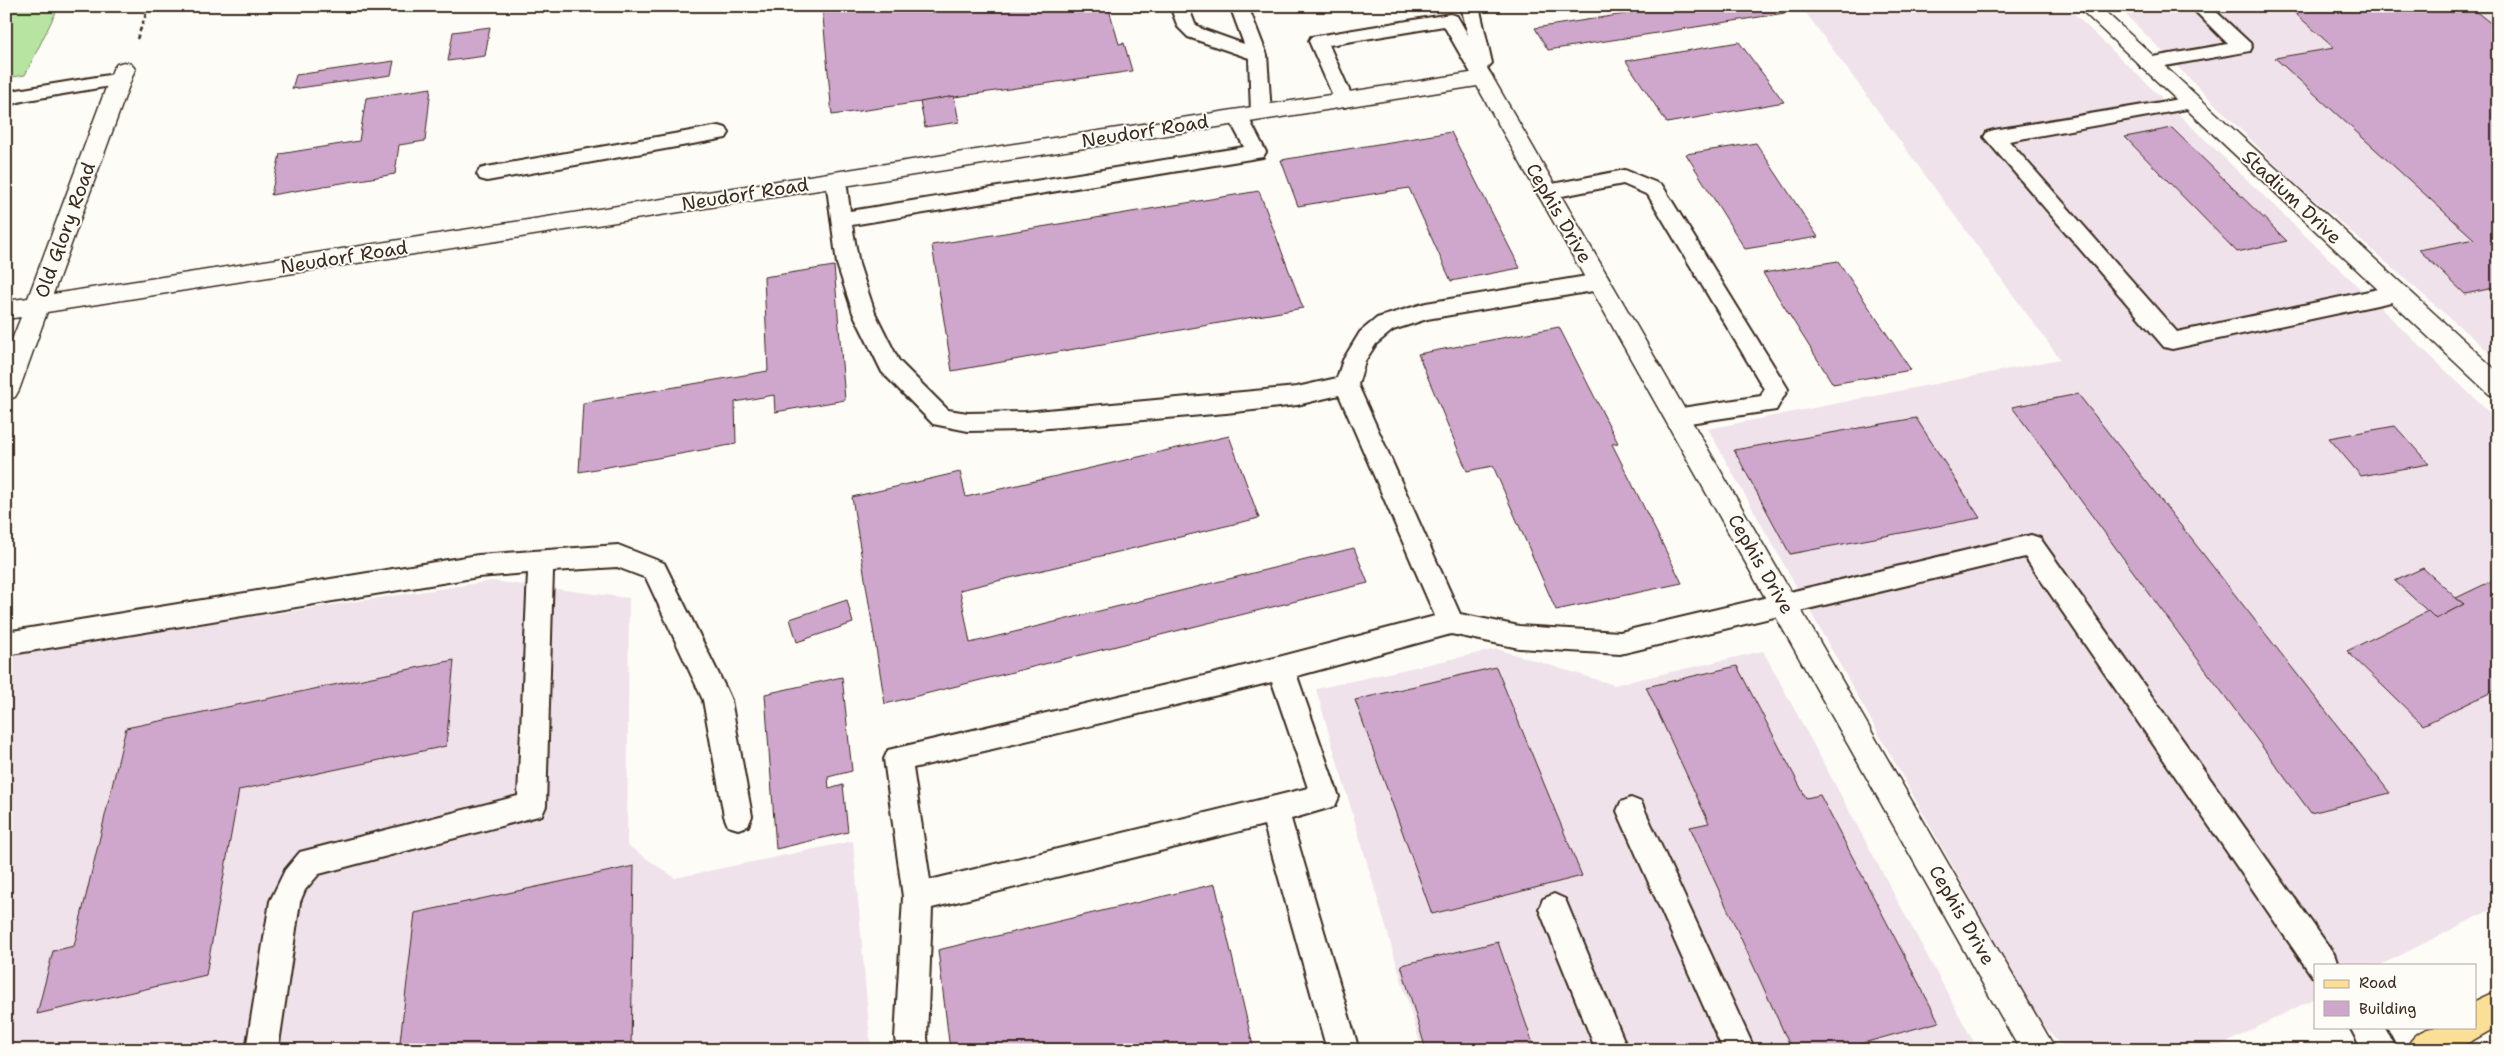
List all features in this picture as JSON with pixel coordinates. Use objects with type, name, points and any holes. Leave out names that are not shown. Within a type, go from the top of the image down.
[{"type":"main road","points":[[2476,1019],[2498,1007]]},
{"type":"main road","points":[[2423,1050],[2460,1028]]},
{"type":"street","name":"Stadium Drive","points":[[2087,6],[2498,387]]},
{"type":"street","name":"Old Glory Road","points":[[6,390],[123,74]]},
{"type":"street","name":"Neudorf Road","points":[[6,310],[1483,78]]},
{"type":"street","name":"Cephis Drive","points":[[1483,78],[2039,1050]]},
{"type":"lane","points":[[1179,6],[1186,27],[1196,33],[1258,55]]},
{"type":"lane","points":[[1239,6],[1258,55],[1261,113]]},
{"type":"lane","points":[[1470,6],[1480,46],[1483,78]]},
{"type":"lane","points":[[2148,63],[2243,47],[2198,6]]},
{"type":"lane","points":[[1344,101],[1318,41],[1450,20],[1483,78]]},
{"type":"lane","points":[[6,100],[18,95],[123,74]]},
{"type":"lane","points":[[2191,103],[1994,136],[2172,341],[2397,293]]},
{"type":"lane","points":[[840,220],[1256,152],[1238,117]]},
{"type":"lane","points":[[487,174],[719,133]]},
{"type":"lane","points":[[1547,192],[1625,177],[1655,190],[1776,389],[1768,404],[1676,416]]},
{"type":"lane","points":[[836,180],[840,220],[848,264],[864,314],[890,366],[941,418],[968,422],[1025,421],[1226,404],[1297,396],[1346,385]]},
{"type":"lane","points":[[1451,623],[1346,385],[1354,360],[1368,338],[1385,324],[1426,311],[1599,282]]},
{"type":"lane","points":[[913,1050],[911,1038],[918,897],[898,759],[1281,668],[1451,623],[1519,637],[1620,643],[2031,545],[2322,964]]},
{"type":"lane","points":[[6,644],[478,566],[618,556],[655,571],[716,700],[738,816]]},
{"type":"lane","points":[[262,1050],[285,901],[295,880],[310,862],[532,806],[541,562]]},
{"type":"lane","points":[[918,897],[1325,797],[1281,668]]},
{"type":"lane","points":[[1274,809],[1343,1050]]},
{"type":"lane","points":[[1631,811],[1739,1050]]},
{"type":"lane","points":[[1554,909],[1612,1050]]},
{"type":"lane","points":[[2367,1028],[2382,1050]]},
{"type":"shaded area","points":[[1801,6],[2066,6],[2498,421],[2498,906],[2383,964],[2314,964],[2314,999],[2212,1050],[2065,1050],[2040,1022],[1708,429],[2060,359]]},
{"type":"shaded area","points":[[2117,6],[2498,6],[2498,360],[2286,175]]},
{"type":"shaded area","points":[[492,581],[629,598],[627,845],[675,878],[853,841],[871,1050],[6,1050],[6,654]]},
{"type":"shaded area","points":[[1497,649],[1614,685],[1763,651],[1978,1050],[1422,1050],[1316,689]]},
{"type":"green space","points":[[6,6],[59,6],[25,75],[6,78]]},
{"type":"building","points":[[822,6],[1108,6],[1119,44],[1124,43],[1132,71],[832,115]]},
{"type":"building","points":[[1676,6],[1779,6],[1785,13],[1548,50],[1535,28]]},
{"type":"building","points":[[2287,6],[2469,6],[2498,29],[2498,287],[2465,294],[2419,250],[2474,239],[2275,58],[2334,48]]},
{"type":"building","points":[[490,27],[485,56],[448,61],[453,32]]},
{"type":"building","points":[[1739,42],[1784,102],[1667,123],[1626,61]]},
{"type":"building","points":[[394,61],[391,75],[292,89],[296,75]]},
{"type":"building","points":[[431,88],[425,141],[399,145],[395,174],[271,195],[280,154],[359,141],[366,98]]},
{"type":"building","points":[[954,96],[959,122],[925,127],[920,102]]},
{"type":"building","points":[[2172,128],[2287,241],[2237,252],[2125,137]]},
{"type":"building","points":[[1451,132],[1520,268],[1451,281],[1409,188],[1298,206],[1281,160]]},
{"type":"building","points":[[1756,143],[1818,237],[1745,249],[1686,154]]},
{"type":"building","points":[[1259,191],[1303,308],[952,371],[932,245]]},
{"type":"building","points":[[1838,261],[1911,370],[1833,384],[1763,273]]},
{"type":"building","points":[[834,266],[845,400],[775,412],[774,395],[735,402],[736,444],[579,472],[583,403],[768,371],[764,277]]},
{"type":"building","points":[[1559,327],[1618,443],[1612,444],[1682,583],[1556,610],[1493,466],[1467,471],[1418,354]]},
{"type":"building","points":[[2078,394],[2390,793],[2311,813],[2012,407]]},
{"type":"building","points":[[1916,418],[1980,518],[1790,554],[1734,450]]},
{"type":"building","points":[[2395,426],[2429,464],[2361,476],[2329,438]]},
{"type":"building","points":[[1229,436],[1259,518],[960,590],[970,643],[1354,548],[1368,583],[885,704],[852,497],[960,472],[966,497]]},
{"type":"building","points":[[2423,568],[2464,604],[2436,619],[2395,581]]},
{"type":"building","points":[[2498,578],[2498,689],[2423,725],[2347,651],[2428,611],[2436,619],[2464,604],[2456,598]]},
{"type":"building","points":[[847,600],[853,623],[797,642],[790,619]]},
{"type":"building","points":[[454,660],[446,746],[239,790],[206,975],[37,1014],[53,951],[74,946],[126,728]]},
{"type":"building","points":[[1737,666],[1806,798],[1820,795],[1939,1022],[1838,1050],[1792,1050],[1690,827],[1709,823],[1646,687]]},
{"type":"building","points":[[1496,667],[1582,876],[1432,914],[1355,700]]},
{"type":"building","points":[[842,677],[852,771],[828,777],[829,789],[843,785],[848,832],[776,849],[765,694]]},
{"type":"building","points":[[634,866],[631,1050],[399,1050],[415,913]]},
{"type":"building","points":[[1215,884],[1254,1050],[950,1050],[938,950]]},
{"type":"building","points":[[1498,942],[1535,1050],[1426,1050],[1401,965]]}]
